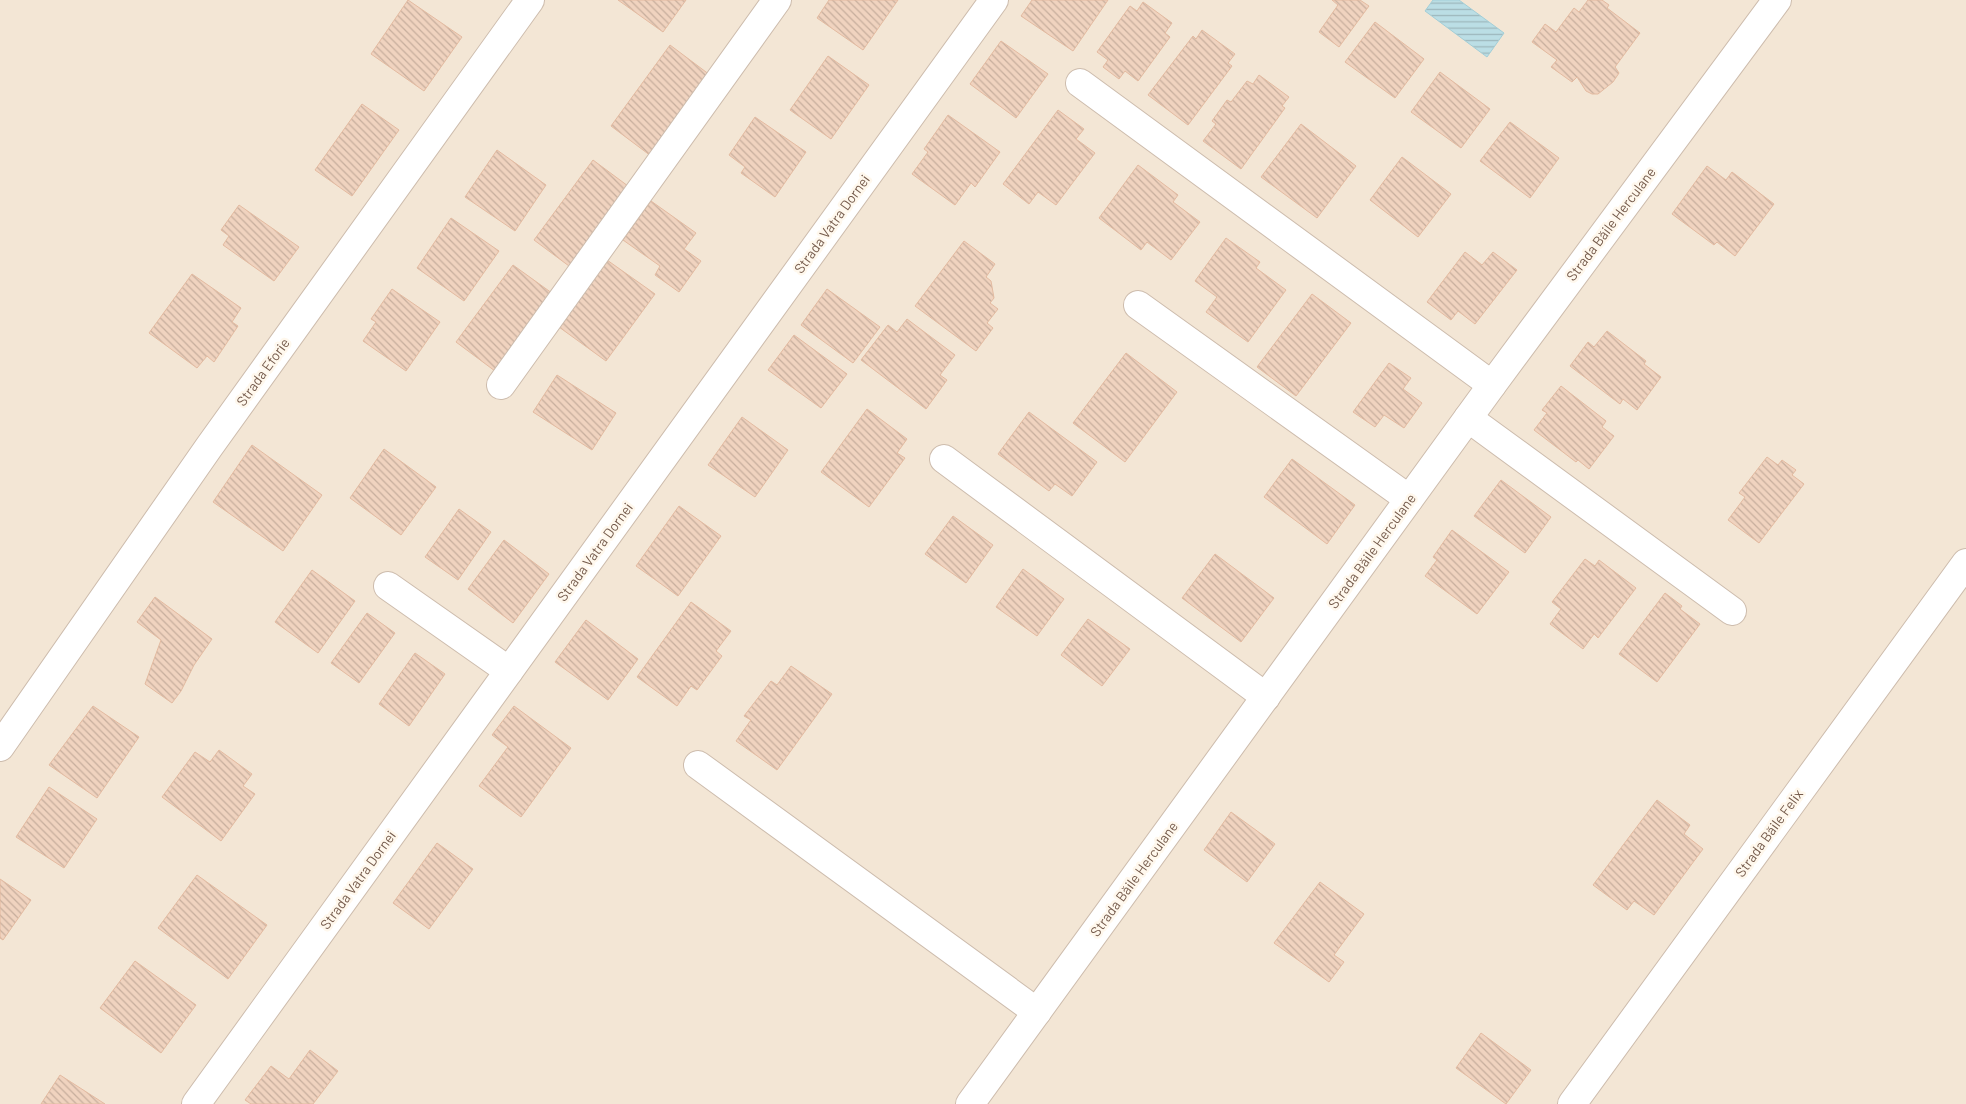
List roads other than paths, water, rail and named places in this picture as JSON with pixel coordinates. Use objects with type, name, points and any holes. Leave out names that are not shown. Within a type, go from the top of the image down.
[{"type":"street","name":"Strada Eforie","points":[[0,747],[209,447],[530,0]]},
{"type":"street","name":"Strada Vatra Dornei","points":[[196,1104],[994,0]]},
{"type":"street","name":"Strada Băile Herculane","points":[[970,1104],[1492,385],[1777,0]]},
{"type":"street","points":[[501,385],[775,1]]},
{"type":"street","points":[[1080,83],[1492,385]]},
{"type":"street","points":[[1138,305],[1409,499]]},
{"type":"street","points":[[1468,418],[1732,611]]},
{"type":"street","points":[[944,460],[1266,697]]},
{"type":"street","name":"Strada Băile Felix","points":[[1572,1104],[1966,563]]},
{"type":"street","points":[[388,586],[509,671]]},
{"type":"street","points":[[698,765],[1037,1012]]},
{"type":"water","points":[[1433,0],[1459,0],[1504,33],[1487,57],[1425,11]]}]
